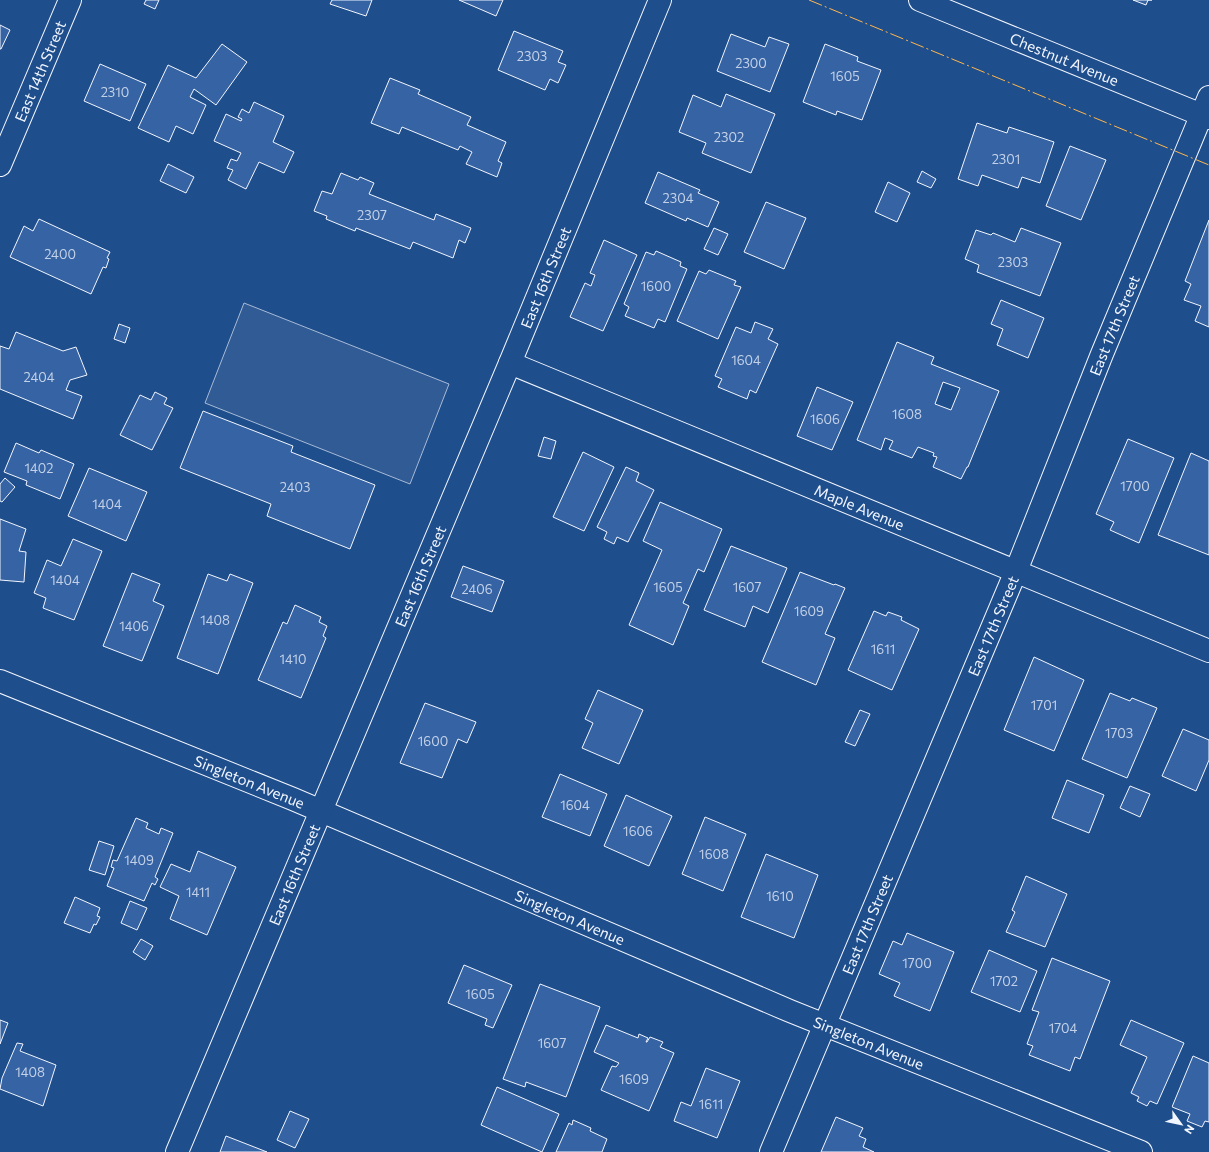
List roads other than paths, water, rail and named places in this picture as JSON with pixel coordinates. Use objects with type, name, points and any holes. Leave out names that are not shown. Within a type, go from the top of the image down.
[{"type":"street","name":"East 14th Street","points":[[0,165],[70,0]]},
{"type":"street","name":"East 16th Street","points":[[177,1152],[510,364],[660,0]]},
{"type":"street","name":"Chestnut Avenue","points":[[920,0],[1206,110]]},
{"type":"street","name":"East 17th Street","points":[[771,1152],[1016,571],[1206,110]]},
{"type":"street","name":"Maple Avenue","points":[[510,364],[1209,651]]},
{"type":"street","name":"Singleton Avenue","points":[[0,681],[320,812],[824,1025],[1141,1152]]}]
